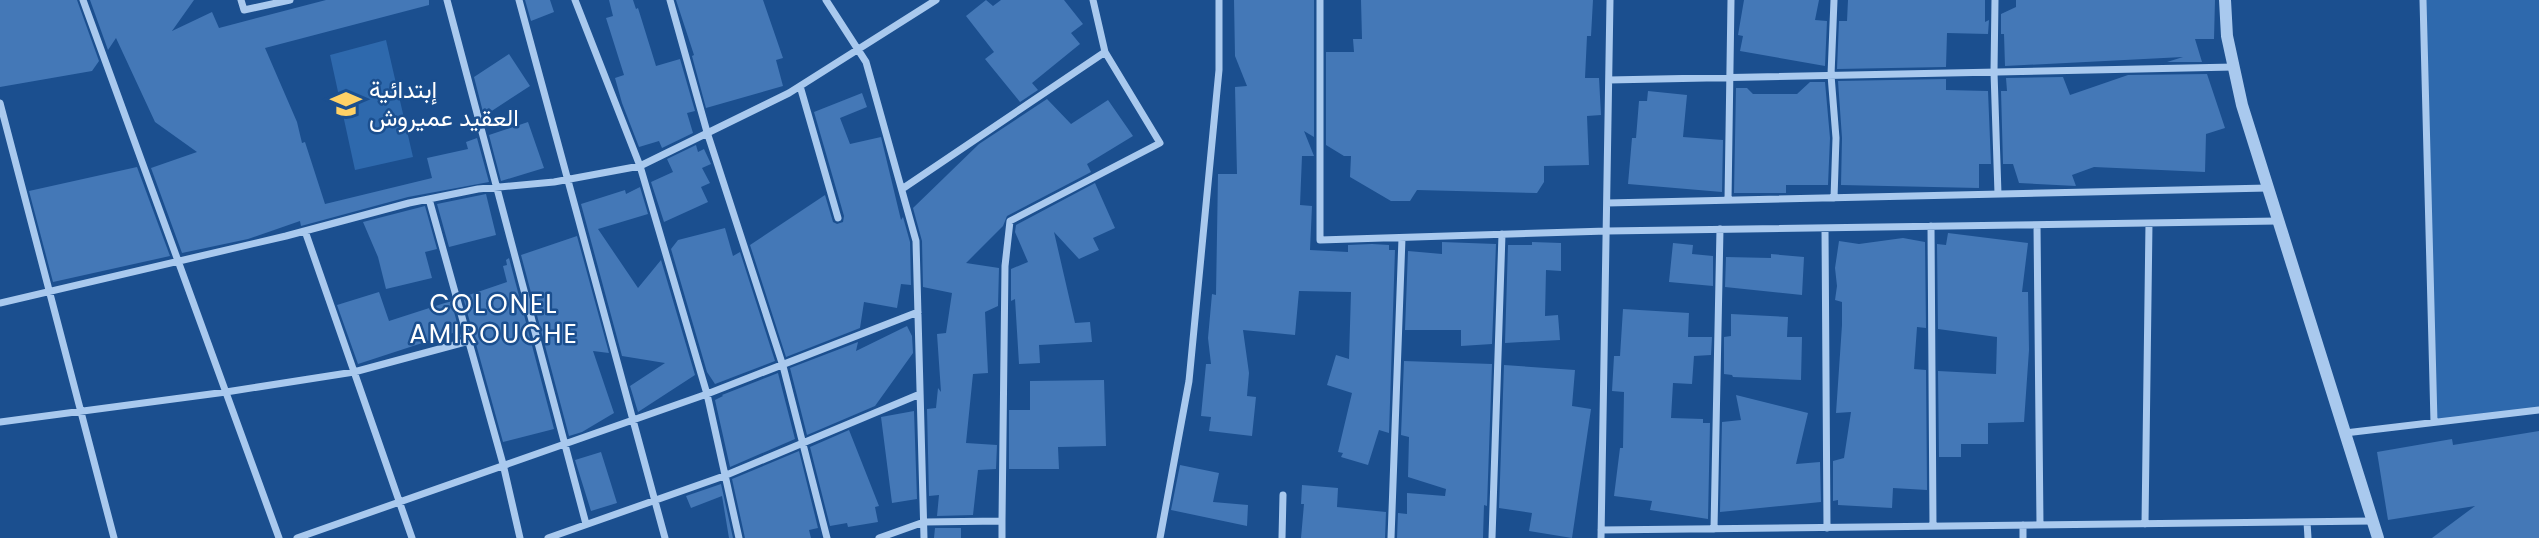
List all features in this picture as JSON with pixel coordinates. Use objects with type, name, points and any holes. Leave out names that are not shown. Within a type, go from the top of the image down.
[{"type":"street","points":[[83,0],[279,538]]},
{"type":"street","points":[[241,0],[244,10],[290,0]]},
{"type":"street","points":[[447,0],[586,524]]},
{"type":"street","points":[[519,0],[665,538]]},
{"type":"street","points":[[575,0],[640,166],[707,394],[739,538]]},
{"type":"street","points":[[670,0],[707,132],[783,366],[827,538]]},
{"type":"street","points":[[826,0],[866,62],[916,241],[923,538]]},
{"type":"street","points":[[0,303],[179,262],[429,199],[495,187],[554,182],[640,166],[800,86],[936,0]]},
{"type":"street","points":[[1002,538],[1005,266],[1010,221],[1160,143],[1105,52],[1093,0]]},
{"type":"street","points":[[1160,538],[1189,381],[1219,70],[1219,0]]},
{"type":"street","points":[[1320,0],[1320,240],[1720,229],[2278,221]]},
{"type":"street","points":[[1610,0],[1601,534],[1744,528],[2373,521]]},
{"type":"street","points":[[1728,200],[1731,0]]},
{"type":"street","points":[[1834,0],[1831,75],[1836,138],[1834,198]]},
{"type":"street","points":[[1995,0],[1994,72],[1998,194]]},
{"type":"street","points":[[2225,0],[2227,36],[2242,105],[2378,538]]},
{"type":"street","points":[[2423,0],[2434,422]]},
{"type":"street","points":[[902,189],[1105,52]]},
{"type":"street","points":[[1609,80],[2234,67]]},
{"type":"street","points":[[800,86],[838,218]]},
{"type":"street","points":[[0,103],[114,538]]},
{"type":"street","points":[[1607,203],[2268,188]]},
{"type":"street","points":[[429,199],[503,464],[520,538]]},
{"type":"street","points":[[2144,524],[2149,223]]},
{"type":"street","points":[[2037,225],[2040,525]]},
{"type":"street","points":[[1931,226],[1933,526]]},
{"type":"street","points":[[1825,228],[1827,528]]},
{"type":"street","points":[[1714,529],[1720,229]]},
{"type":"street","points":[[305,231],[412,538]]},
{"type":"street","points":[[1492,538],[1502,234]]},
{"type":"street","points":[[1391,538],[1402,238]]},
{"type":"street","points":[[297,538],[707,394],[918,312]]},
{"type":"street","points":[[0,422],[354,372],[469,341]]},
{"type":"street","points":[[548,538],[724,476],[920,394]]},
{"type":"street","points":[[2345,433],[2539,410]]},
{"type":"street","points":[[1282,538],[1283,495]]},
{"type":"street","points":[[879,538],[924,522],[1002,521]]},
{"type":"street","points":[[2307,522],[2308,538]]},
{"type":"street","points":[[2023,525],[2023,538]]},
{"type":"street","points":[[1744,528],[1744,538]]},
{"type":"shaded area","points":[[2423,0],[2539,0],[2539,410],[2434,422]]},
{"type":"shaded area","points":[[386,40],[413,157],[355,170],[330,55]]},
{"type":"building","points":[[0,0],[77,0],[99,61],[92,71],[0,87]]},
{"type":"building","points":[[90,0],[194,0],[172,31],[212,12],[219,28],[326,0],[429,0],[429,5],[265,48],[297,122],[302,143],[305,142],[325,204],[432,178],[427,158],[468,149],[466,142],[477,138],[489,182],[408,197],[301,226],[300,221],[248,239],[182,253],[151,168],[197,152],[155,122],[116,38],[108,50]]},
{"type":"building","points":[[525,0],[550,0],[554,12],[531,21]]},
{"type":"building","points":[[609,0],[633,0],[656,66],[680,59],[695,111],[687,113],[693,133],[662,148],[659,141],[639,147],[615,78],[624,75],[606,18],[613,16]]},
{"type":"building","points":[[676,0],[763,0],[783,58],[776,60],[783,86],[706,108],[692,56],[694,55]]},
{"type":"building","points":[[986,0],[993,6],[1001,0],[1064,0],[1083,24],[1071,33],[1080,44],[1032,83],[1038,90],[1020,102],[985,59],[994,52],[966,16]]},
{"type":"building","points":[[1234,0],[1314,0],[1314,137],[1304,131],[1314,156],[1302,156],[1300,205],[1312,206],[1310,250],[1348,252],[1348,245],[1372,244],[1389,245],[1389,250],[1395,250],[1389,433],[1379,430],[1368,465],[1341,457],[1343,453],[1338,452],[1352,393],[1327,385],[1336,355],[1349,359],[1351,292],[1299,291],[1295,335],[1243,330],[1249,373],[1247,396],[1256,397],[1252,436],[1209,431],[1211,417],[1201,416],[1206,364],[1211,364],[1208,338],[1212,294],[1216,295],[1218,174],[1237,174],[1235,87],[1247,86],[1235,56]]},
{"type":"building","points":[[1361,0],[1593,0],[1591,36],[1587,36],[1585,78],[1599,78],[1601,115],[1587,116],[1589,165],[1544,166],[1544,182],[1537,193],[1417,190],[1410,201],[1391,201],[1350,177],[1351,156],[1344,156],[1326,145],[1326,52],[1354,52],[1353,39],[1362,39]]},
{"type":"building","points":[[1744,0],[1819,0],[1815,20],[1827,21],[1825,66],[1740,51],[1743,36],[1738,35]]},
{"type":"building","points":[[1848,0],[1985,0],[1985,22],[1989,20],[1988,34],[1947,33],[1946,67],[1837,69],[1839,21],[1847,21]]},
{"type":"building","points":[[2016,0],[2215,0],[2214,39],[2195,39],[2202,62],[2167,62],[2183,57],[2005,66],[2001,14],[2016,7]]},
{"type":"building","points":[[509,54],[530,86],[484,116],[474,77]]},
{"type":"building","points":[[2207,74],[2225,128],[2206,134],[2205,172],[2094,167],[2072,175],[2076,186],[2019,183],[2013,164],[2003,164],[2001,91],[2007,91],[2006,78],[2063,77],[2070,95],[2128,75]]},
{"type":"building","points":[[1946,79],[1946,90],[1988,91],[1991,164],[1979,164],[1979,188],[1841,185],[1842,138],[1838,81]]},
{"type":"building","points":[[1810,82],[1825,82],[1830,138],[1828,185],[1786,185],[1786,193],[1734,193],[1736,88],[1747,88],[1753,94],[1797,94]]},
{"type":"building","points":[[1648,91],[1687,95],[1683,137],[1723,140],[1722,192],[1628,184],[1639,101],[1647,101]]},
{"type":"building","points":[[862,93],[867,107],[840,118],[850,144],[881,137],[901,220],[903,217],[910,242],[911,285],[901,284],[897,308],[864,302],[860,328],[786,357],[750,245],[825,195],[833,222],[843,222],[844,216],[814,112]]},
{"type":"building","points":[[1047,99],[1071,124],[1108,100],[1133,136],[1087,164],[1091,172],[1007,216],[1003,226],[966,263],[999,268],[998,306],[985,312],[988,373],[973,374],[966,443],[997,445],[996,469],[978,470],[973,515],[937,516],[939,495],[929,496],[927,409],[936,408],[938,388],[941,392],[937,334],[946,333],[952,293],[923,287],[922,241],[913,208],[979,144]]},
{"type":"building","points":[[528,122],[544,168],[501,181],[489,135]]},
{"type":"building","points":[[696,145],[698,152],[704,149],[711,164],[702,168],[710,183],[701,187],[708,202],[664,222],[651,182],[673,172],[667,159]]},
{"type":"building","points":[[137,167],[170,256],[53,282],[29,191]]},
{"type":"building","points":[[1095,183],[1115,228],[1093,238],[1099,250],[1079,259],[1054,232],[1075,323],[1090,322],[1092,342],[1039,345],[1040,363],[1019,364],[1015,299],[1011,301],[1011,269],[1028,262],[1015,232],[1016,225]]},
{"type":"building","points":[[640,187],[648,214],[598,229],[638,288],[661,260],[695,375],[638,412],[630,386],[665,363],[622,356],[581,204],[625,190],[626,194]]},
{"type":"building","points":[[486,194],[496,235],[449,247],[437,204]]},
{"type":"building","points":[[425,206],[437,249],[425,252],[432,278],[386,289],[378,257],[363,222]]},
{"type":"building","points":[[725,228],[733,256],[740,252],[775,361],[715,384],[707,372],[671,249],[678,240]]},
{"type":"building","points":[[1948,233],[2028,243],[2022,292],[2028,292],[2029,350],[2024,422],[1988,423],[1988,444],[1961,444],[1961,457],[1939,457],[1938,371],[1996,374],[1997,337],[1938,329],[1937,244],[1946,245]]},
{"type":"building","points":[[577,236],[609,353],[593,351],[614,413],[582,432],[569,436],[521,255]]},
{"type":"building","points":[[1903,238],[1925,242],[1926,328],[1917,327],[1914,369],[1926,370],[1927,490],[1893,488],[1892,508],[1838,505],[1838,500],[1833,501],[1833,461],[1844,458],[1851,412],[1836,413],[1842,325],[1842,302],[1835,300],[1835,268],[1839,241],[1859,244]]},
{"type":"building","points":[[1442,242],[1496,244],[1492,344],[1461,346],[1461,330],[1405,330],[1408,251],[1442,254]]},
{"type":"building","points":[[1532,242],[1561,243],[1561,271],[1546,270],[1545,316],[1558,315],[1560,340],[1505,343],[1508,245],[1532,245]]},
{"type":"building","points":[[1673,243],[1693,245],[1692,254],[1713,256],[1713,286],[1669,282]]},
{"type":"building","points":[[1771,254],[1804,257],[1802,295],[1725,287],[1726,257],[1771,258]]},
{"type":"building","points":[[509,258],[554,429],[503,442],[463,297],[507,282],[503,266],[507,265],[506,260]]},
{"type":"building","points":[[379,292],[389,321],[451,301],[461,337],[458,338],[456,332],[358,364],[337,305]]},
{"type":"building","points":[[1623,309],[1689,313],[1688,337],[1712,337],[1711,355],[1694,356],[1692,384],[1673,383],[1671,418],[1703,419],[1703,423],[1710,423],[1708,519],[1650,510],[1652,501],[1614,496],[1620,448],[1623,448],[1624,392],[1612,391],[1614,356],[1620,356]]},
{"type":"building","points":[[1731,314],[1788,317],[1787,337],[1802,337],[1801,380],[1733,377],[1724,374],[1724,337],[1731,336]]},
{"type":"building","points":[[907,326],[912,336],[913,353],[875,406],[807,435],[790,368],[858,342],[856,351]]},
{"type":"building","points":[[1404,361],[1492,364],[1487,506],[1484,505],[1483,538],[1397,538],[1398,513],[1407,514],[1407,493],[1445,496],[1446,489],[1408,477],[1409,437],[1401,435]]},
{"type":"building","points":[[1504,365],[1575,370],[1572,406],[1591,409],[1572,538],[1529,531],[1532,513],[1499,508]]},
{"type":"building","points":[[778,373],[795,439],[730,467],[715,400]]},
{"type":"building","points":[[1104,380],[1106,446],[1058,447],[1059,469],[1009,469],[1009,410],[1030,410],[1030,381]]},
{"type":"building","points":[[1736,395],[1808,413],[1796,464],[1820,462],[1821,502],[1720,512],[1722,422],[1741,420]]},
{"type":"building","points":[[914,411],[917,499],[892,503],[881,417]]},
{"type":"building","points":[[849,430],[879,506],[875,507],[878,522],[848,527],[847,523],[830,526],[810,447]]},
{"type":"building","points":[[2539,431],[2539,538],[2432,538],[2475,506],[2388,520],[2377,452],[2452,439],[2453,445]]},
{"type":"building","points":[[799,451],[818,528],[809,530],[811,538],[745,538],[732,479]]},
{"type":"building","points":[[601,452],[617,503],[591,511],[575,460]]},
{"type":"building","points":[[1180,465],[1219,473],[1213,502],[1248,505],[1247,526],[1171,510]]},
{"type":"building","points":[[721,484],[733,538],[729,538],[722,496],[691,508],[686,496]]},
{"type":"building","points":[[1302,485],[1338,488],[1337,507],[1386,512],[1385,538],[1301,538],[1304,504],[1301,504]]},
{"type":"building","points":[[935,528],[961,528],[961,538],[934,538]]},
{"type":"place","name":"إبتدائية العقيد عميروش","points":[[346,104]]},
{"type":"district","name":"COLONEL AMIROUCHE","points":[[494,319]]}]
